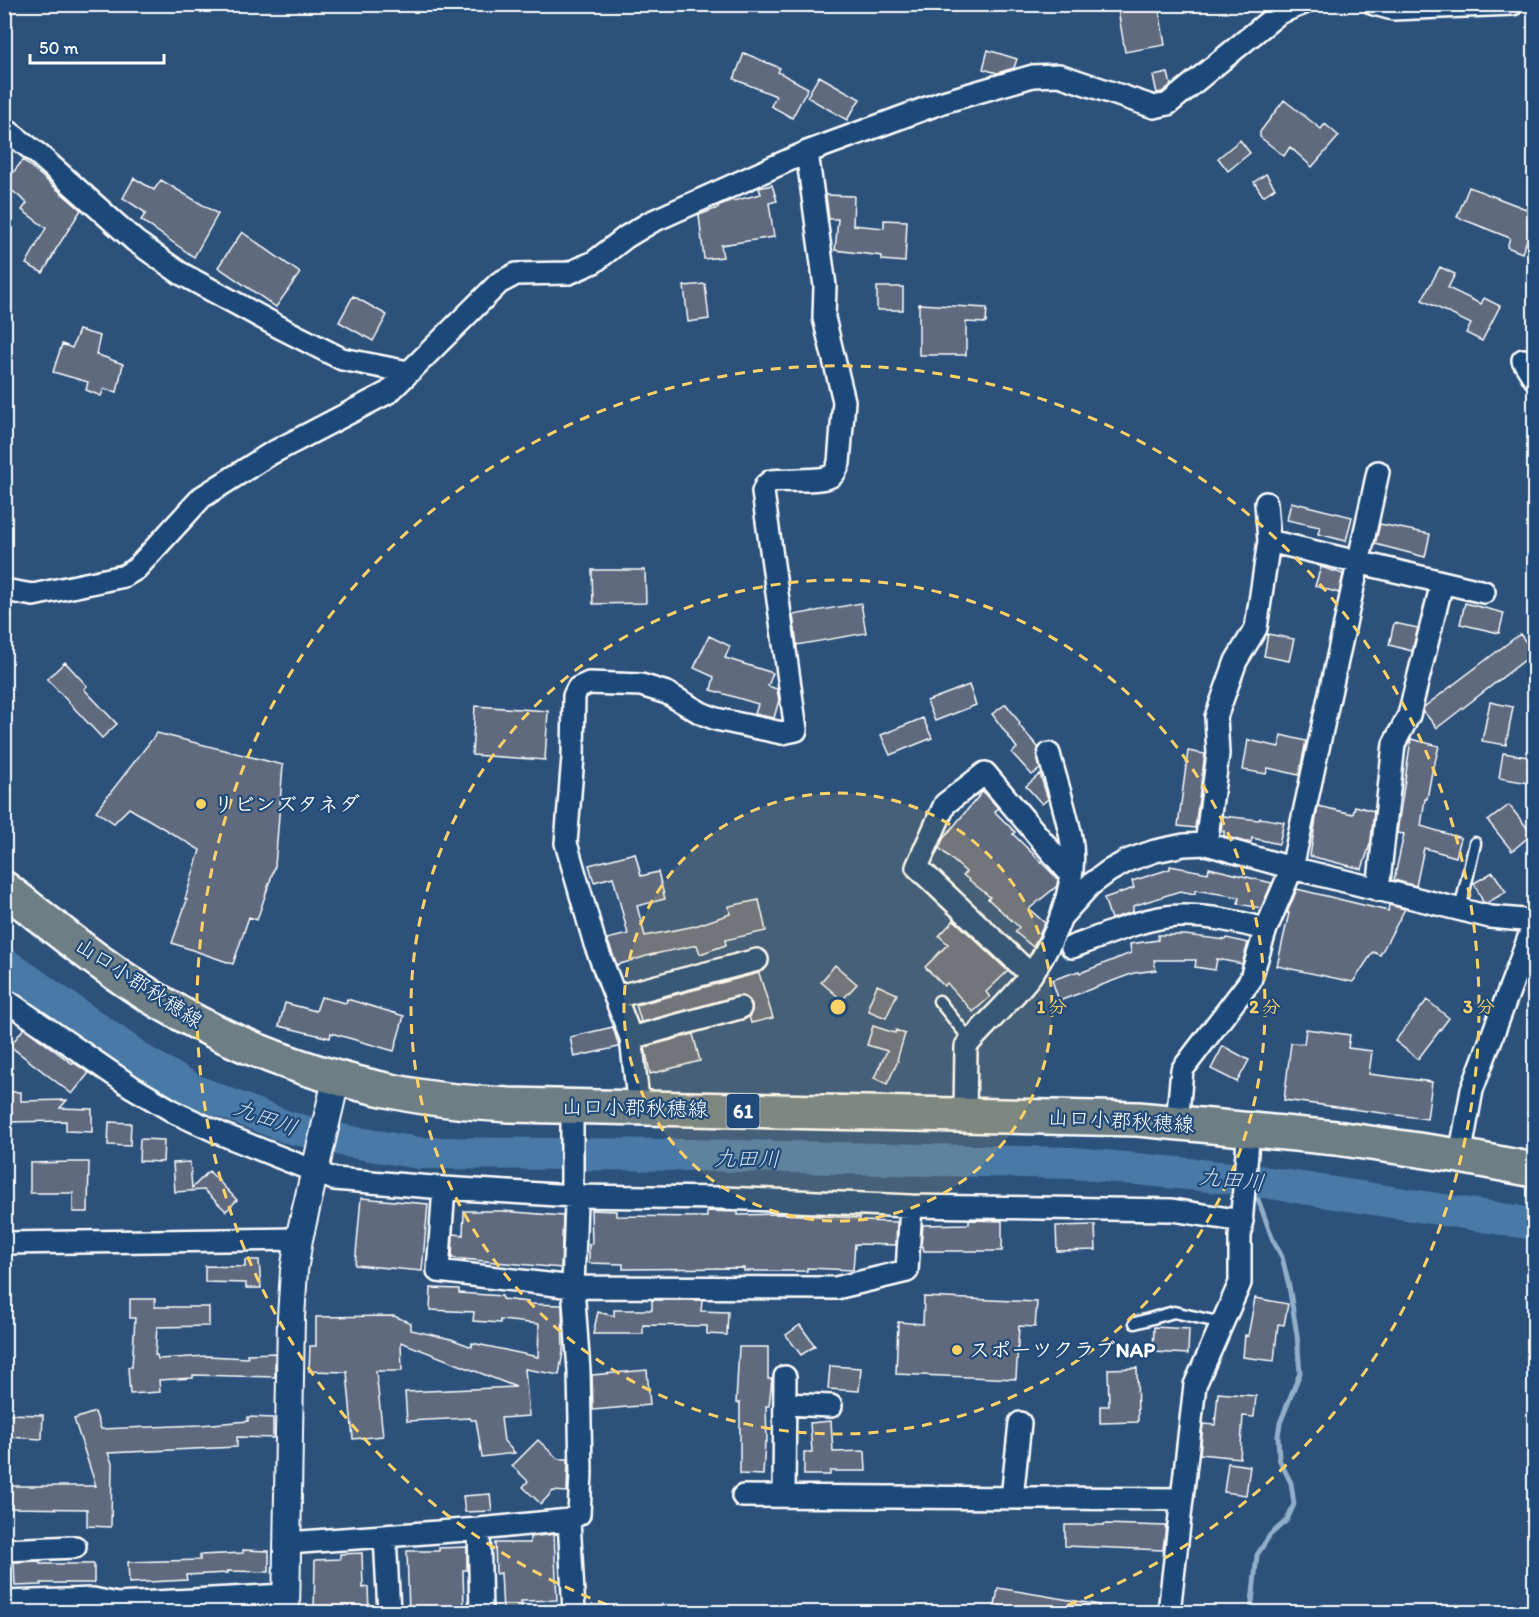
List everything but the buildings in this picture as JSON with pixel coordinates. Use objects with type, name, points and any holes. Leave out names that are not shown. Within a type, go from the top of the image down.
[{"type":"main road","name":"山口小郡秋穂線","points":[[4,888],[105,966],[166,1006],[221,1035],[293,1064],[333,1090],[396,1092],[572,1118],[639,1108],[1138,1119],[1177,1123],[1248,1138],[1336,1138],[1460,1156],[1534,1170]]},
{"type":"street","points":[[4,590],[33,595],[123,576],[136,569],[202,497],[270,454],[388,392],[499,283],[516,274],[569,273],[594,262],[626,237],[651,222],[807,152],[943,102],[1033,76],[1059,75],[1154,107],[1168,104],[1279,13],[1302,4]]},
{"type":"street","points":[[1374,4],[1393,9],[1513,4]]},
{"type":"street","points":[[4,128],[39,155],[135,240],[180,273],[342,359],[408,372]]},
{"type":"street","points":[[639,1108],[631,1038],[595,944],[566,843],[573,757],[574,696],[578,688],[589,683],[640,684],[667,693],[716,719],[782,733],[796,730],[763,492],[771,481],[820,478],[831,476],[836,471],[839,463],[844,401],[824,318],[825,286],[807,152]]},
{"type":"street","points":[[1523,360],[1534,378]]},
{"type":"street","points":[[1177,1123],[1182,1070],[1250,981],[1266,928],[1292,868],[1378,472]]},
{"type":"street","points":[[1206,844],[1218,754],[1216,717],[1236,661],[1256,628],[1269,541],[1266,502]]},
{"type":"street","points":[[1269,541],[1484,592]]},
{"type":"street","points":[[1378,890],[1394,744],[1409,715],[1442,583]]},
{"type":"street","points":[[965,1116],[966,1046],[1031,975],[1050,942],[1064,909],[1071,874],[1072,839],[1049,754]]},
{"type":"street","points":[[1031,975],[917,867],[945,804],[985,773],[1071,874]]},
{"type":"street","points":[[1060,917],[1090,885],[1129,860],[1155,851],[1184,845],[1206,844],[1460,910],[1534,923],[1472,1090],[1460,1156]]},
{"type":"street","points":[[1072,947],[1126,927],[1177,915],[1210,916],[1266,928]]},
{"type":"street","points":[[615,997],[757,960]]},
{"type":"street","points":[[4,999],[132,1087],[176,1113],[224,1136],[314,1169],[334,1179],[444,1188],[911,1206],[1172,1210],[1242,1214]]},
{"type":"street","points":[[631,1038],[740,1008]]},
{"type":"street","points":[[4,1602],[93,1599],[117,1604],[286,1604],[291,1317],[294,1270],[314,1169],[333,1090]]},
{"type":"street","points":[[288,1543],[479,1529],[569,1520],[579,1514],[581,1473],[579,1371],[573,1287],[576,1203],[572,1192],[572,1118]]},
{"type":"street","points":[[1169,1612],[1195,1385],[1240,1283],[1242,1214],[1248,1138]]},
{"type":"street","points":[[444,1188],[438,1271],[573,1287],[836,1288],[887,1276],[907,1271],[911,1206]]},
{"type":"street","points":[[4,1243],[299,1239]]},
{"type":"street","points":[[784,1496],[785,1377]]},
{"type":"street","points":[[784,1404],[831,1406]]},
{"type":"street","points":[[1012,1497],[1020,1423]]},
{"type":"street","points":[[743,1496],[1181,1499]]},
{"type":"street","points":[[569,1520],[574,1612]]},
{"type":"street","points":[[479,1529],[482,1612]]},
{"type":"street","points":[[385,1536],[389,1612]]},
{"type":"street","points":[[4,1550],[75,1547]]},
{"type":"lane","points":[[1460,910],[1475,843]]},
{"type":"lane","points":[[939,1001],[971,1041]]},
{"type":"lane","points":[[1135,1323],[1174,1312],[1222,1323]]},
{"type":"waterway","name":"九田川","points":[[4,963],[148,1064],[196,1091],[287,1127],[346,1141],[419,1153],[691,1155],[1073,1163],[1251,1180],[1534,1224]]},
{"type":"waterway","points":[[1251,1612],[1257,1555],[1270,1535],[1287,1520],[1294,1504],[1291,1483],[1279,1459],[1278,1436],[1280,1423],[1300,1373],[1297,1335],[1282,1257],[1273,1240],[1252,1183]]},
{"type":"place","name":"リビンズタネダ","points":[[201,804]]},
{"type":"place","name":"スポーツクラブNAP","points":[[957,1350]]}]
